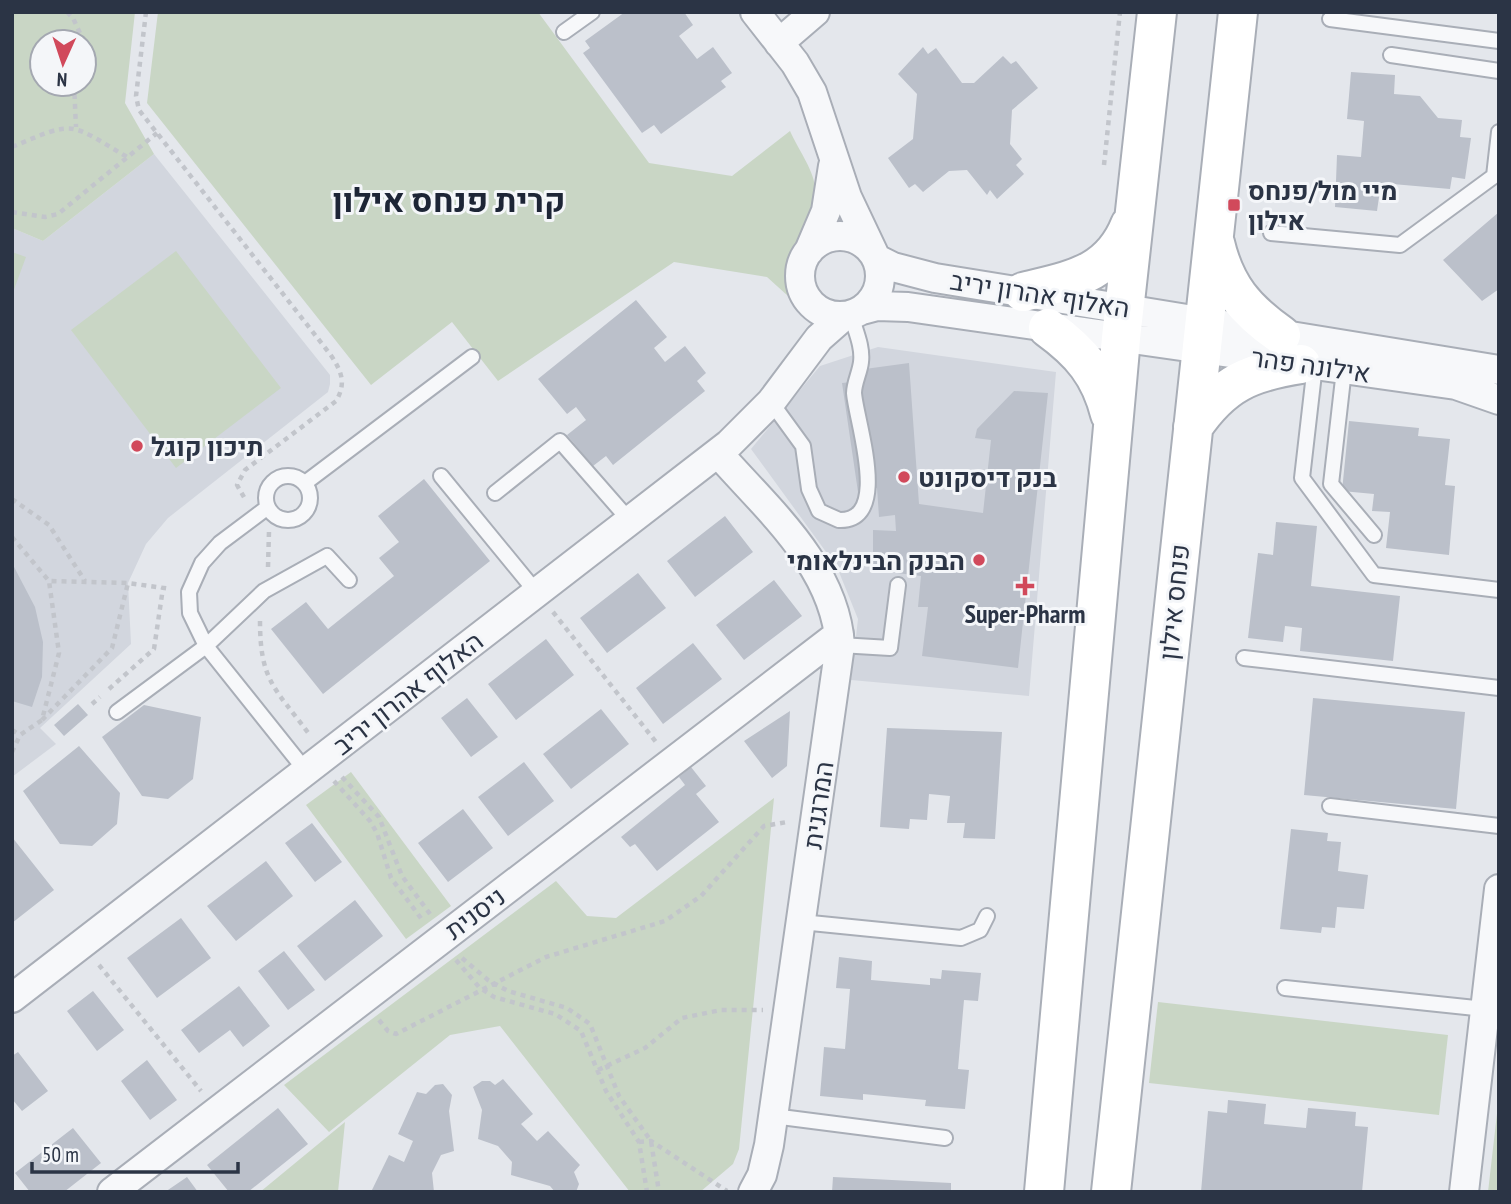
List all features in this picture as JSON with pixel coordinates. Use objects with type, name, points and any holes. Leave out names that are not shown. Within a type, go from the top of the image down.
[{"type":"street","points":[[755,12],[812,92],[854,214],[875,257],[880,285],[875,296],[852,314],[820,311],[803,293],[800,268],[826,211],[832,153]]},
{"type":"street","points":[[779,43],[815,12]]},
{"type":"street","points":[[1045,1192],[1122,323],[1157,12]]},
{"type":"street","name":"פנחס אילון","points":[[1111,1192],[1238,12]]},
{"type":"street","points":[[1023,292],[1083,276],[1100,267],[1114,256],[1134,216]]},
{"type":"street","points":[[1193,427],[1209,403],[1228,386],[1299,355],[1239,302],[1220,264],[1214,235]]},
{"type":"street","points":[[809,251],[824,240],[842,236],[860,242],[875,257]]},
{"type":"street","name":"האלוף אהרון יריב","points":[[875,257],[893,267],[935,278],[1023,292],[1122,323],[1203,335]]},
{"type":"street","name":"האלוף אהרון יריב","points":[[790,374],[803,336],[803,293]]},
{"type":"street","name":"האלוף אהרון יריב","points":[[12,998],[718,453],[771,402],[819,338],[852,314],[889,305],[1048,328],[1122,323]]},
{"type":"street","points":[[1048,328],[1078,350],[1096,374],[1113,424]]},
{"type":"street","name":"אילונה פהר","points":[[1203,335],[1299,355],[1344,370],[1465,387],[1499,400]]},
{"type":"street","name":"אילונה פהר","points":[[1299,355],[1499,370]]},
{"type":"street","name":"המרגנית","points":[[718,453],[817,570],[832,601],[839,639],[816,822],[773,1116],[765,1166],[753,1192]]},
{"type":"street","name":"ניסנית","points":[[112,1192],[672,762],[839,639]]},
{"type":"street","points":[[1464,1192],[1499,889]]},
{"type":"lane","points":[[564,32],[592,12]]},
{"type":"lane","points":[[1330,19],[1499,41]]},
{"type":"lane","points":[[1391,55],[1499,71]]},
{"type":"lane","points":[[1271,233],[1400,245],[1493,176],[1499,132]]},
{"type":"lane","points":[[771,402],[803,446],[809,489],[819,511],[839,520],[857,514],[864,506],[869,487],[854,390],[862,353],[852,314]]},
{"type":"lane","points":[[1299,355],[1302,478],[1374,575],[1499,590]]},
{"type":"lane","points":[[305,483],[472,357]]},
{"type":"lane","points":[[1344,370],[1331,484],[1374,535]]},
{"type":"lane","points":[[495,493],[560,441],[629,521]]},
{"type":"lane","points":[[305,483],[290,476],[276,480],[267,490],[263,512],[209,553],[195,572],[189,592],[193,624],[206,646],[316,764]]},
{"type":"lane","points":[[441,476],[537,593]]},
{"type":"lane","points":[[263,512],[284,520],[301,517],[310,503],[305,483]]},
{"type":"lane","points":[[117,712],[206,646],[264,591],[327,556],[349,580]]},
{"type":"lane","points":[[839,639],[890,648],[898,585]]},
{"type":"lane","points":[[1244,659],[1499,688]]},
{"type":"lane","points":[[1330,806],[1499,826]]},
{"type":"lane","points":[[801,922],[961,938],[980,930],[988,916]]},
{"type":"lane","points":[[1285,988],[1485,1009]]},
{"type":"lane","points":[[773,1116],[945,1138]]},
{"type":"path","points":[[67,12],[76,28]]},
{"type":"path","points":[[146,12],[136,101],[139,110],[330,354],[342,373],[341,392],[336,401],[239,478],[239,491],[263,512],[270,537],[260,622],[260,657],[268,679],[316,764],[352,790],[379,817],[402,876],[443,938],[485,991],[494,997],[555,1014],[570,1021],[581,1031],[615,1107],[639,1142],[647,1192]]},
{"type":"path","points":[[75,98],[76,127]]},
{"type":"path","points":[[12,147],[51,130],[76,127],[127,157]]},
{"type":"path","points":[[12,212],[45,217],[58,214],[156,133]]},
{"type":"path","points":[[12,499],[48,525],[86,582]]},
{"type":"path","points":[[12,537],[49,581],[59,653],[42,720]]},
{"type":"path","points":[[49,581],[128,583],[189,592]]},
{"type":"path","points":[[12,752],[20,734],[42,720],[112,648],[128,583]]},
{"type":"path","points":[[92,704],[154,649],[163,588]]},
{"type":"path","points":[[537,593],[672,762]]},
{"type":"path","points":[[12,730],[20,734]]},
{"type":"path","points":[[316,764],[323,766],[377,833],[397,890],[461,957],[496,984],[516,993],[567,1008],[581,1016],[597,1035],[619,1096],[650,1141],[727,1192]]},
{"type":"path","points":[[362,999],[388,1031],[396,1034],[420,1019],[485,991],[546,957],[665,921],[701,896],[764,826],[774,822],[816,822]]},
{"type":"path","points":[[82,944],[217,1111]]},
{"type":"path","points":[[598,1070],[645,1048],[682,1018],[698,1012],[789,1011]]},
{"type":"path","points":[[639,1142],[650,1141]]},
{"type":"path","points":[[650,1141],[659,1192]]},
{"type":"shaded area","name":"תיכון קוגל","points":[[154,154],[330,375],[330,384],[328,392],[168,518],[146,544],[128,583],[131,644],[40,728],[56,744],[12,777],[12,228],[43,241]]},
{"type":"shaded area","points":[[878,347],[1056,372],[1029,696],[851,680],[858,619],[837,567],[751,449],[820,366]]},
{"type":"green space","points":[[12,12],[135,12],[125,103],[154,154],[43,241],[12,228]]},
{"type":"green space","points":[[158,12],[538,12],[649,163],[732,176],[790,131],[808,165],[815,186],[811,213],[790,264],[788,296],[767,277],[674,262],[498,381],[452,322],[371,385],[147,103]]},
{"type":"green space","points":[[176,251],[281,388],[176,468],[71,330]]},
{"type":"green space","points":[[12,252],[26,257],[12,295]]},
{"type":"green space","points":[[351,772],[451,906],[406,939],[306,805]]},
{"type":"green space","points":[[774,798],[739,1149],[733,1164],[700,1192],[630,1192],[500,1026],[450,1035],[329,1132],[284,1085],[556,881],[587,916],[616,918]]},
{"type":"green space","points":[[1158,1002],[1448,1035],[1439,1115],[1149,1083]]},
{"type":"green space","points":[[1499,1096],[1499,1192],[1488,1192]]},
{"type":"green space","points":[[345,1122],[338,1192],[260,1192]]},
{"type":"building","points":[[625,12],[684,12],[693,25],[679,36],[697,59],[713,47],[732,73],[721,81],[726,87],[661,134],[654,125],[642,133],[583,53],[590,48],[585,41]]},
{"type":"building","points":[[923,47],[928,54],[936,48],[962,83],[974,83],[1003,56],[1011,64],[1016,61],[1038,88],[1012,110],[1010,144],[1022,159],[1016,165],[1024,174],[997,199],[990,190],[987,195],[967,170],[949,171],[923,192],[915,184],[909,188],[888,158],[913,139],[917,94],[898,74]]},
{"type":"building","points":[[1351,72],[1395,75],[1394,94],[1420,96],[1438,118],[1462,120],[1460,137],[1471,138],[1465,179],[1452,177],[1450,189],[1381,183],[1377,211],[1335,207],[1337,155],[1361,157],[1364,121],[1347,119]]},
{"type":"building","points":[[1499,212],[1499,289],[1482,301],[1443,260]]},
{"type":"building","points":[[636,300],[667,337],[654,348],[665,362],[685,346],[706,373],[697,381],[705,391],[613,465],[606,456],[593,466],[567,435],[586,420],[576,407],[567,414],[538,379]]},
{"type":"building","points":[[909,363],[919,504],[983,513],[991,440],[975,438],[977,429],[1014,391],[1048,393],[1018,668],[922,656],[928,607],[918,607],[921,576],[873,570],[873,530],[896,531],[895,515],[879,517],[877,488],[858,492],[842,383],[852,382],[850,371]]},
{"type":"building","points":[[1349,421],[1419,428],[1418,436],[1450,439],[1445,485],[1455,486],[1449,555],[1386,548],[1390,512],[1372,511],[1374,494],[1342,491]]},
{"type":"building","points":[[424,479],[490,561],[323,694],[271,629],[306,602],[328,629],[394,576],[379,558],[399,542],[378,516]]},
{"type":"building","points":[[725,516],[753,552],[695,597],[667,561]]},
{"type":"building","points":[[1276,522],[1317,526],[1311,586],[1400,596],[1393,661],[1300,651],[1302,628],[1285,626],[1283,642],[1248,638],[1258,553],[1273,555]]},
{"type":"building","points":[[12,563],[35,607],[43,642],[42,677],[32,707],[12,701]]},
{"type":"building","points":[[638,573],[666,608],[607,653],[580,618]]},
{"type":"building","points":[[774,580],[802,616],[744,660],[716,625]]},
{"type":"building","points":[[546,639],[574,675],[516,720],[488,684]]},
{"type":"building","points":[[693,643],[722,679],[663,724],[636,688]]},
{"type":"building","points":[[467,698],[498,737],[471,757],[441,718]]},
{"type":"building","points":[[1313,698],[1465,712],[1456,809],[1304,795]]},
{"type":"building","points":[[78,704],[88,715],[64,736],[54,725]]},
{"type":"building","points":[[144,705],[201,717],[193,779],[168,799],[142,796],[102,737]]},
{"type":"building","points":[[601,709],[629,744],[571,789],[543,754]]},
{"type":"building","points":[[790,711],[787,766],[772,778],[744,741]]},
{"type":"building","points":[[887,728],[1002,732],[995,839],[963,838],[965,823],[947,823],[950,796],[929,794],[927,820],[910,819],[909,829],[880,827]]},
{"type":"building","points":[[79,746],[120,793],[117,824],[92,846],[60,844],[23,791]]},
{"type":"building","points":[[524,762],[554,801],[508,836],[478,797]]},
{"type":"building","points":[[691,767],[706,786],[696,794],[719,822],[657,871],[635,844],[630,847],[621,837],[685,785],[679,777]]},
{"type":"building","points":[[463,809],[493,848],[448,882],[418,843]]},
{"type":"building","points":[[312,823],[342,862],[315,882],[285,843]]},
{"type":"building","points":[[1291,829],[1328,833],[1327,841],[1341,842],[1338,871],[1368,875],[1364,909],[1337,907],[1335,928],[1322,927],[1321,933],[1280,929]]},
{"type":"building","points":[[12,837],[54,890],[12,923]]},
{"type":"building","points":[[266,861],[293,896],[236,941],[207,906]]},
{"type":"building","points":[[355,900],[383,936],[325,981],[297,946]]},
{"type":"building","points":[[181,918],[211,958],[157,998],[127,958]]},
{"type":"building","points":[[284,951],[315,990],[288,1010],[258,971]]},
{"type":"building","points":[[839,957],[872,961],[871,980],[930,985],[930,978],[941,979],[942,970],[981,973],[978,1001],[964,1000],[958,1069],[969,1070],[965,1109],[925,1106],[926,1100],[863,1094],[863,1100],[820,1096],[824,1047],[845,1049],[850,989],[836,988]]},
{"type":"building","points":[[239,986],[270,1026],[243,1047],[230,1030],[199,1053],[181,1030]]},
{"type":"building","points":[[93,991],[124,1030],[97,1051],[67,1011]]},
{"type":"building","points":[[18,1052],[48,1091],[22,1111],[12,1099],[12,1056]]},
{"type":"building","points":[[147,1060],[177,1100],[150,1120],[121,1081]]},
{"type":"building","points":[[503,1079],[533,1114],[521,1124],[537,1141],[548,1131],[580,1165],[574,1172],[579,1184],[576,1192],[555,1192],[550,1186],[511,1175],[512,1162],[498,1146],[478,1139],[482,1110],[473,1087],[482,1081],[490,1081],[495,1085]]},
{"type":"building","points":[[443,1084],[452,1095],[449,1111],[454,1151],[441,1155],[432,1173],[434,1192],[371,1192],[389,1155],[404,1162],[413,1141],[398,1134],[417,1092],[426,1094],[435,1085]]},
{"type":"building","points":[[1228,1100],[1266,1104],[1264,1124],[1306,1128],[1308,1108],[1356,1112],[1355,1126],[1368,1127],[1362,1192],[1201,1192],[1208,1111],[1227,1113]]},
{"type":"building","points":[[278,1108],[308,1144],[248,1192],[229,1192],[207,1165]]},
{"type":"building","points":[[73,1128],[101,1163],[64,1192],[30,1192],[15,1173]]},
{"type":"building","points":[[187,1177],[198,1192],[165,1192]]},
{"type":"building","points":[[833,1177],[951,1183],[951,1192],[832,1192]]},
{"type":"place","name":"מיי מול/פנחס אילון","points":[[1234,205]]},
{"type":"place","name":"תיכון קוגל","points":[[137,446]]},
{"type":"place","name":"בנק דיסקונט","points":[[904,477]]},
{"type":"place","name":"הבנק הבינלאומי","points":[[979,560]]},
{"type":"place","name":"Super-Pharm","points":[[1025,586]]},
{"type":"district","name":"קרית פנחס אילון","points":[[449,199]]}]
